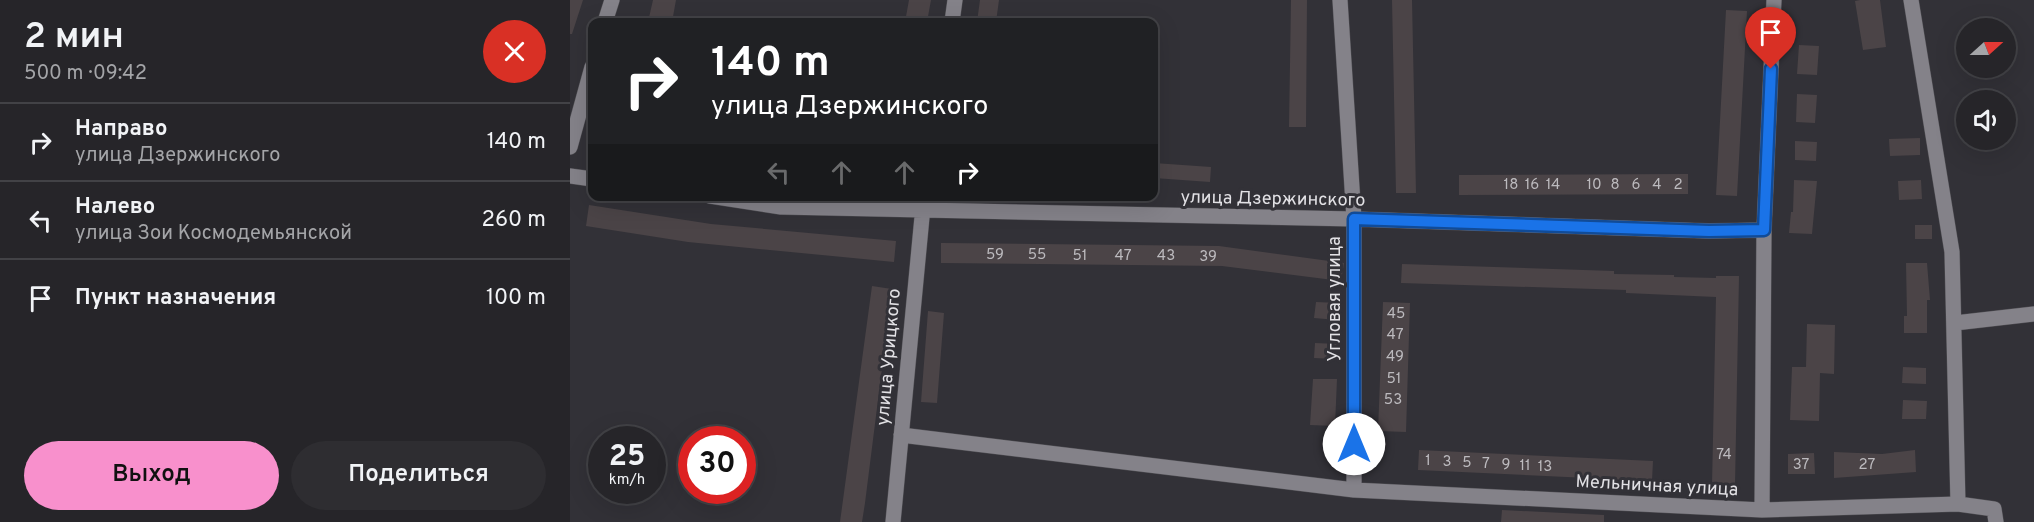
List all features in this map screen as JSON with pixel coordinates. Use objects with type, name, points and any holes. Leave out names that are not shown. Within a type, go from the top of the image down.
[{"type":"street","points":[[606,18],[612,0]]},
{"type":"street","points":[[953,18],[955,0]]},
{"type":"street","name":"Угловая улица","points":[[1340,0],[1354,219],[1354,490]]},
{"type":"street","points":[[1762,510],[1764,230],[1774,0]]},
{"type":"street","points":[[1911,0],[1952,252],[1958,504]]},
{"type":"street","points":[[570,147],[588,82]]},
{"type":"street","points":[[570,176],[588,178]]},
{"type":"street","name":"улица Дзержинского","points":[[742,201],[781,207],[923,203],[1709,231],[1764,230]]},
{"type":"street","name":"улица Урицкого","points":[[892,522],[923,203]]},
{"type":"street","points":[[1954,323],[2034,314]]},
{"type":"street","name":"Мельничная улица","points":[[901,435],[1354,490],[1762,510],[1958,504],[1994,509],[1996,522]]},
{"type":"building","points":[[570,0],[583,0],[572,34],[570,34]]},
{"type":"building","points":[[653,0],[676,0],[673,18],[649,18]]},
{"type":"building","points":[[909,0],[931,0],[928,18],[906,18]]},
{"type":"building","points":[[980,0],[999,0],[997,18],[978,18]]},
{"type":"building","points":[[1291,0],[1307,0],[1306,127],[1289,127]]},
{"type":"building","points":[[1392,0],[1412,0],[1416,193],[1396,193]]},
{"type":"building","points":[[1880,0],[1886,47],[1863,50],[1855,1]]},
{"type":"building","points":[[1726,10],[1747,11],[1737,196],[1716,195]]},
{"type":"building","points":[[1799,45],[1819,46],[1817,75],[1797,74]]},
{"type":"building","points":[[1797,94],[1817,95],[1815,123],[1796,122]]},
{"type":"building","points":[[1920,138],[1920,155],[1890,156],[1889,139]]},
{"type":"building","points":[[1795,141],[1817,142],[1816,161],[1795,160]]},
{"type":"building","points":[[1158,163],[1211,167],[1210,182],[1158,178]]},
{"type":"building","points":[[1688,174],[1688,194],[1459,195],[1459,175]]},
{"type":"building","points":[[1794,180],[1817,181],[1812,234],[1789,233],[1791,212],[1793,212]]},
{"type":"building","points":[[1921,180],[1922,199],[1899,200],[1898,181]]},
{"type":"building","points":[[589,205],[711,224],[896,241],[894,262],[688,242],[586,226]]},
{"type":"building","points":[[1915,225],[1932,225],[1932,239],[1915,239]]},
{"type":"building","points":[[941,243],[1219,246],[1344,263],[1341,281],[1222,266],[941,263]]},
{"type":"building","points":[[1906,263],[1927,263],[1930,300],[1927,300],[1927,333],[1904,333],[1904,316],[1907,316]]},
{"type":"building","points":[[1402,264],[1614,271],[1614,274],[1674,275],[1674,277],[1739,276],[1735,485],[1712,485],[1716,297],[1626,293],[1626,290],[1401,283]]},
{"type":"building","points":[[872,286],[892,289],[865,503],[862,522],[840,522]]},
{"type":"building","points":[[1316,302],[1338,303],[1337,320],[1314,318]]},
{"type":"building","points":[[1383,302],[1410,303],[1406,432],[1378,431]]},
{"type":"building","points":[[928,311],[944,313],[937,403],[921,402]]},
{"type":"building","points":[[1807,324],[1835,325],[1834,374],[1820,373],[1819,421],[1790,420],[1792,367],[1806,367]]},
{"type":"building","points":[[1315,343],[1337,344],[1336,359],[1314,358]]},
{"type":"building","points":[[1903,367],[1926,368],[1926,384],[1902,383]]},
{"type":"building","points":[[1313,379],[1337,379],[1335,426],[1310,425]]},
{"type":"building","points":[[1903,400],[1927,401],[1926,419],[1902,419]]},
{"type":"building","points":[[1419,450],[1653,461],[1652,481],[1418,470]]},
{"type":"building","points":[[1915,450],[1916,472],[1834,478],[1834,452],[1882,454]]},
{"type":"building","points":[[1814,453],[1815,474],[1788,474],[1788,454]]},
{"type":"building","points":[[1502,510],[1604,515],[1604,522],[1501,522]]},
{"type":"route","points":[[1354,444],[1354,219],[1709,231],[1764,230],[1771,69]]}]
